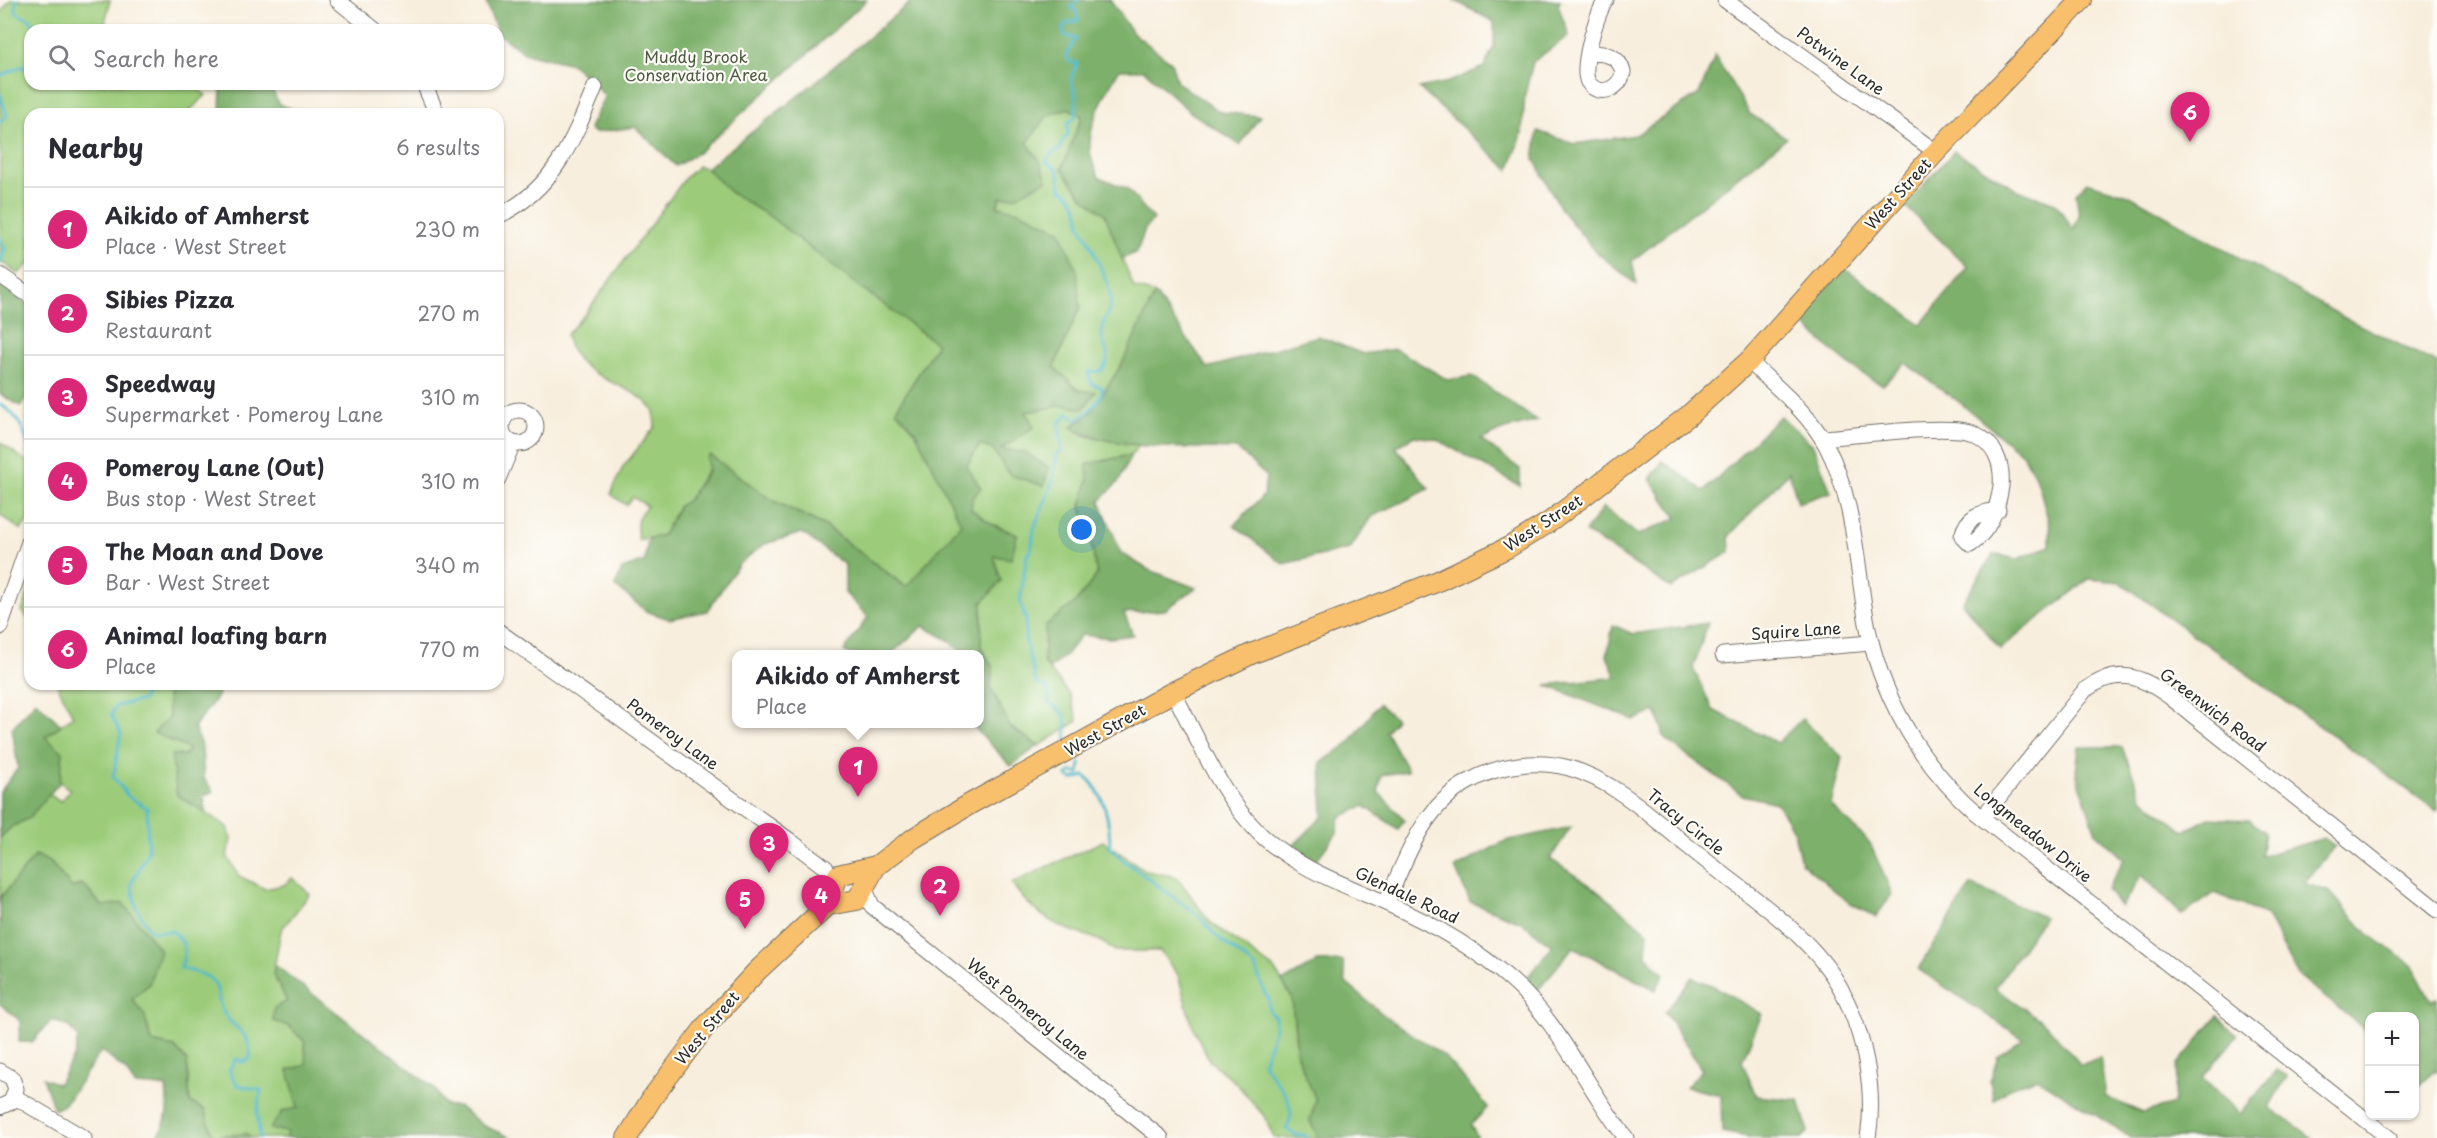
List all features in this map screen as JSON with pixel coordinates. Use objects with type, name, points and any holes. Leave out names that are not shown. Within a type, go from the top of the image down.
[{"type":"main road","name":"West Street","points":[[627,1138],[666,1078],[706,1026],[842,886],[970,804],[1173,692],[1251,654],[1436,582],[1509,547],[1591,491],[1688,416],[1749,361],[1936,152],[2082,0]]},
{"type":"street","points":[[337,0],[367,24]]},
{"type":"street","points":[[1589,53],[1596,21],[1606,0]]},
{"type":"street","name":"Potwine Lane","points":[[1725,0],[1936,152]]},
{"type":"street","points":[[504,213],[526,200],[553,173],[570,144],[594,87]]},
{"type":"street","points":[[427,90],[434,108]]},
{"type":"street","points":[[0,275],[24,292]]},
{"type":"street","name":"Longmeadow Drive","points":[[1749,361],[1796,407],[1822,438],[1846,495],[1871,643],[1890,696],[1914,741],[1947,784],[1982,818],[2389,1138]]},
{"type":"street","points":[[1822,438],[1945,430],[1974,433],[1993,447],[2000,463],[1998,510]]},
{"type":"street","points":[[504,465],[513,443]]},
{"type":"street","points":[[0,627],[24,557]]},
{"type":"street","name":"Pomeroy Lane","points":[[504,635],[842,886]]},
{"type":"street","name":"Squire Lane","points":[[1723,655],[1871,643]]},
{"type":"street","name":"Greenwich Road","points":[[1982,818],[2085,690],[2107,678],[2133,677],[2152,685],[2170,697],[2437,910]]},
{"type":"street","name":"Glendale Road","points":[[1173,692],[1228,793],[1260,834],[1280,851],[1312,872],[1386,903],[1464,942],[1513,981],[1549,1022],[1626,1138]]},
{"type":"street","name":"Tracy Circle","points":[[1386,903],[1429,815],[1448,795],[1469,781],[1518,765],[1544,764],[1586,774],[1625,796],[1784,924],[1818,958],[1840,988],[1860,1037],[1871,1096],[1868,1138]]},
{"type":"street","name":"West Pomeroy Lane","points":[[842,886],[873,906],[1161,1138]]},
{"type":"street","points":[[0,1071],[14,1080],[15,1097],[9,1104],[0,1107]]},
{"type":"street","points":[[15,1097],[84,1138]]},
{"type":"green space","points":[[10,0],[110,0],[106,24],[24,24],[24,90],[199,90],[206,95],[192,108],[24,108],[24,268],[18,274],[0,261],[0,14]]},
{"type":"green space","name":"Muddy Brook Conservation Area","points":[[485,0],[867,0],[699,152],[676,166],[635,127],[594,133],[589,128],[605,96],[572,64],[524,53],[504,38],[504,24],[494,24]]},
{"type":"green space","points":[[913,0],[1110,0],[1132,32],[1171,62],[1177,82],[1220,112],[1260,116],[1240,145],[1190,112],[1144,70],[1119,70],[1095,119],[1090,140],[1091,157],[1099,177],[1128,189],[1153,219],[1145,229],[1137,252],[1122,259],[1105,214],[1083,197],[1062,169],[1082,116],[1068,108],[1047,116],[1027,143],[1039,159],[1047,180],[1017,196],[1001,197],[997,206],[1019,211],[1060,230],[1077,271],[1080,307],[1054,367],[1079,390],[1096,392],[1083,409],[1064,405],[1026,412],[1034,427],[1001,449],[1025,452],[1049,468],[1044,486],[1010,475],[992,449],[980,445],[966,466],[981,488],[972,498],[971,509],[992,524],[1017,535],[1011,559],[994,556],[1001,581],[982,603],[983,650],[960,650],[950,641],[923,626],[896,650],[845,650],[868,617],[845,593],[845,565],[802,533],[765,544],[739,564],[707,611],[669,619],[646,611],[615,586],[622,569],[645,561],[648,539],[663,535],[679,506],[688,500],[708,471],[707,458],[710,455],[770,499],[823,525],[906,587],[961,524],[915,431],[896,410],[937,344],[768,215],[731,193],[706,168],[813,84]]},
{"type":"green space","points":[[1454,0],[1561,0],[1558,5],[1569,35],[1533,62],[1525,94],[1522,134],[1509,170],[1419,88],[1449,82],[1484,67],[1494,46],[1494,22]]},
{"type":"green space","points":[[1715,56],[1750,114],[1787,138],[1632,261],[1637,285],[1595,251],[1562,211],[1534,159],[1538,131],[1574,144],[1636,135],[1699,94]]},
{"type":"green space","points":[[221,90],[272,90],[279,104],[290,108],[220,108]]},
{"type":"green space","points":[[1068,108],[1082,116],[1062,169],[1083,197],[1105,214],[1134,288],[1155,294],[1122,364],[1090,414],[1071,427],[1086,436],[1140,444],[1131,455],[1087,464],[1088,481],[1081,506],[1091,541],[1097,575],[1076,602],[1045,626],[1044,663],[1070,695],[1078,721],[1039,746],[1010,727],[991,688],[992,666],[981,647],[982,603],[1001,581],[993,555],[1017,535],[992,524],[971,509],[972,498],[966,466],[979,445],[992,448],[1011,475],[1000,449],[1034,427],[1026,412],[1064,405],[1082,409],[1095,393],[1079,390],[1054,367],[1080,307],[1019,211],[997,206],[1001,197],[1017,196],[1039,159],[1027,143],[1047,116]]},
{"type":"green space","points":[[1954,151],[2018,190],[2055,203],[2073,229],[2079,216],[2076,193],[2087,182],[2132,196],[2343,317],[2437,363],[2437,811],[2120,582],[2089,579],[2000,649],[1962,603],[1993,554],[2018,559],[2050,546],[2050,527],[2038,482],[2023,455],[1959,402],[1905,363],[1883,385],[1858,371],[1793,314],[1837,263],[1921,324],[1968,267],[1905,206]]},
{"type":"green space","points":[[698,166],[706,168],[731,193],[768,215],[937,344],[896,410],[915,431],[962,524],[907,587],[823,525],[770,499],[735,473],[710,465],[688,500],[679,506],[663,535],[638,540],[637,522],[647,506],[633,497],[626,505],[611,494],[623,467],[655,427],[654,411],[633,393],[593,372],[582,363],[572,351],[566,335],[585,314],[686,177]]},
{"type":"green space","points":[[0,286],[24,302],[24,400],[20,406],[0,394]]},
{"type":"green space","points":[[1155,294],[1208,368],[1318,336],[1363,354],[1395,349],[1448,380],[1472,376],[1537,421],[1502,430],[1481,440],[1520,469],[1520,486],[1436,439],[1414,436],[1396,447],[1429,489],[1371,517],[1350,549],[1283,564],[1234,525],[1264,495],[1266,476],[1237,449],[1129,444],[1088,435],[1071,427],[1090,414],[1122,364]]},
{"type":"green space","points":[[1780,416],[1813,445],[1831,492],[1798,503],[1789,472],[1729,536],[1730,552],[1671,588],[1585,532],[1603,507],[1638,535],[1677,518],[1650,479],[1663,461],[1704,491]]},
{"type":"green space","points":[[0,442],[24,460],[24,526],[21,530],[0,515]]},
{"type":"green space","points":[[1131,455],[1119,481],[1100,501],[1121,553],[1147,569],[1196,588],[1165,610],[1124,613],[1133,635],[1111,638],[1081,635],[1066,655],[1049,669],[1044,663],[1045,626],[1076,602],[1097,575],[1091,541],[1081,506],[1088,481],[1087,464]]},
{"type":"green space","points":[[1708,623],[1693,668],[1713,710],[1777,743],[1802,719],[1842,757],[1831,805],[1870,843],[1892,894],[1876,917],[1847,901],[1801,862],[1794,832],[1777,803],[1742,795],[1665,739],[1656,711],[1634,720],[1546,685],[1616,677],[1607,656],[1613,625],[1633,634]]},
{"type":"green space","points":[[984,652],[992,666],[991,688],[1010,727],[1038,746],[1011,766],[975,728],[984,728]]},
{"type":"green space","points":[[60,690],[167,690],[169,718],[155,733],[189,749],[185,755],[172,755],[177,795],[228,827],[231,839],[227,856],[239,876],[265,889],[284,885],[292,878],[310,894],[281,930],[273,974],[287,1001],[289,1026],[305,1042],[306,1065],[294,1091],[298,1108],[271,1129],[288,1132],[285,1138],[250,1138],[247,1134],[177,1138],[205,1110],[190,1102],[188,1069],[182,1055],[176,1050],[152,1042],[144,1014],[132,999],[102,906],[82,884],[72,888],[51,863],[36,855],[0,898],[0,838],[11,827],[29,818],[48,794],[61,801],[70,790],[60,782],[62,752],[45,737],[73,716]]},
{"type":"green space","points":[[167,690],[220,690],[194,727],[202,749],[204,779],[214,792],[203,796],[206,813],[177,795],[171,755],[185,755],[189,749],[154,733],[169,717]]},
{"type":"green space","points":[[36,701],[61,725],[45,737],[63,752],[60,782],[29,818],[11,827],[0,838],[0,792],[18,768],[12,728]]},
{"type":"green space","points":[[1379,704],[1396,719],[1386,732],[1408,771],[1382,775],[1378,792],[1405,820],[1398,829],[1364,806],[1340,817],[1337,833],[1314,863],[1293,846],[1323,816],[1321,763],[1349,743]]},
{"type":"green space","points":[[2079,747],[2122,747],[2142,798],[2184,831],[2209,818],[2250,820],[2265,833],[2261,856],[2324,838],[2335,846],[2304,883],[2330,892],[2367,933],[2412,965],[2431,1001],[2437,998],[2437,1072],[2433,1071],[2419,1087],[2419,1012],[2365,1012],[2365,1030],[2298,975],[2267,916],[2215,893],[2182,915],[2142,875],[2121,907],[2107,890],[2124,859],[2096,833],[2076,772]]},
{"type":"green space","points":[[1571,827],[1550,859],[1590,885],[1648,932],[1646,955],[1664,974],[1656,990],[1573,947],[1535,994],[1526,979],[1552,946],[1521,922],[1470,902],[1455,868],[1505,841]]},
{"type":"green space","points":[[1103,841],[1146,871],[1177,877],[1210,922],[1274,969],[1292,998],[1297,1055],[1316,1100],[1310,1121],[1319,1138],[1274,1138],[1264,1116],[1238,1085],[1209,1060],[1192,1025],[1178,975],[1160,951],[1115,951],[1096,939],[1049,920],[1028,903],[1012,883]]},
{"type":"green space","points":[[36,855],[51,863],[72,888],[82,884],[102,906],[123,903],[160,950],[149,984],[132,999],[144,1014],[152,1042],[175,1047],[187,1061],[190,1102],[205,1110],[213,1136],[247,1134],[250,1138],[156,1138],[167,1114],[166,1087],[135,1085],[125,1070],[101,1051],[65,1104],[54,1110],[43,1078],[58,1084],[75,1054],[78,1037],[69,1027],[52,1020],[32,1042],[19,1042],[20,1021],[0,1004],[0,898]]},
{"type":"green space","points":[[1971,885],[2044,917],[1995,988],[2045,1023],[2081,1065],[2100,1057],[2106,1097],[2143,1113],[2173,1104],[2178,1064],[2218,1016],[2237,1036],[2202,1078],[2240,1114],[2277,1070],[2287,1076],[2269,1107],[2313,1138],[2132,1138],[2037,1078],[2009,1088],[1994,1101],[1990,1082],[1998,1056],[2023,1039],[1918,969]]},
{"type":"green space","points":[[1343,961],[1346,983],[1385,1016],[1444,1056],[1488,1107],[1471,1125],[1478,1138],[1319,1138],[1310,1121],[1316,1100],[1297,1055],[1292,998],[1282,982],[1317,962]]},
{"type":"green space","points":[[275,965],[434,1088],[446,1106],[458,1106],[484,1126],[512,1138],[285,1138],[288,1132],[270,1129],[283,1111],[298,1108],[288,1070],[306,1065],[305,1042],[289,1026],[273,1021],[274,1008],[287,1001],[273,974]]},
{"type":"green space","points":[[1692,977],[1716,987],[1762,1014],[1742,1061],[1756,1096],[1799,1100],[1808,1132],[1802,1138],[1752,1138],[1722,1132],[1721,1095],[1686,1087],[1702,1070],[1665,1012]]},
{"type":"waterway","points":[[16,0],[16,13],[31,20],[33,24]]},
{"type":"waterway","points":[[1067,742],[1065,715],[1049,702],[1048,689],[1036,683],[1025,638],[1026,619],[1020,602],[1027,554],[1030,553],[1034,529],[1051,484],[1056,455],[1062,451],[1059,424],[1068,413],[1076,420],[1096,402],[1103,388],[1092,384],[1088,372],[1101,371],[1108,356],[1102,333],[1111,303],[1110,292],[1080,225],[1076,204],[1070,195],[1061,189],[1058,170],[1046,162],[1052,153],[1061,149],[1061,142],[1068,135],[1067,124],[1076,116],[1076,97],[1071,80],[1077,63],[1070,62],[1066,55],[1076,39],[1064,35],[1063,28],[1067,23],[1078,21],[1076,11],[1071,7],[1078,0]]},
{"type":"waterway","points":[[0,76],[22,66],[24,68]]},
{"type":"waterway","points":[[0,94],[7,116],[0,122]]},
{"type":"waterway","points":[[0,238],[5,249],[0,264]]},
{"type":"waterway","points":[[0,405],[12,413],[24,433]]},
{"type":"waterway","points":[[137,690],[145,694],[143,700],[116,706],[111,715],[121,733],[113,777],[129,797],[147,808],[148,852],[131,884],[137,909],[151,932],[172,931],[180,939],[184,947],[181,968],[202,974],[212,980],[225,1015],[244,1035],[250,1049],[250,1059],[243,1062],[236,1059],[229,1070],[237,1085],[261,1090],[257,1114],[260,1138]]},
{"type":"waterway","points":[[1080,763],[1079,773],[1071,772],[1067,776],[1072,779],[1085,776],[1097,790],[1105,808],[1110,847],[1123,860],[1198,915],[1215,935],[1255,967],[1269,999],[1269,1012],[1275,1017],[1275,1028],[1263,1063],[1289,1103],[1290,1120],[1286,1129],[1296,1135],[1305,1135],[1307,1138]]},
{"type":"place","name":"Animal loafing barn","points":[[2190,142]]},
{"type":"place","name":"Aikido of Amherst","points":[[858,797]]},
{"type":"place","name":"Speedway","points":[[769,873]]},
{"type":"place","name":"Sibies Pizza","points":[[940,916]]},
{"type":"place","name":"Pomeroy Lane (Out)","points":[[821,925]]},
{"type":"place","name":"The Moan and Dove","points":[[745,929]]}]
